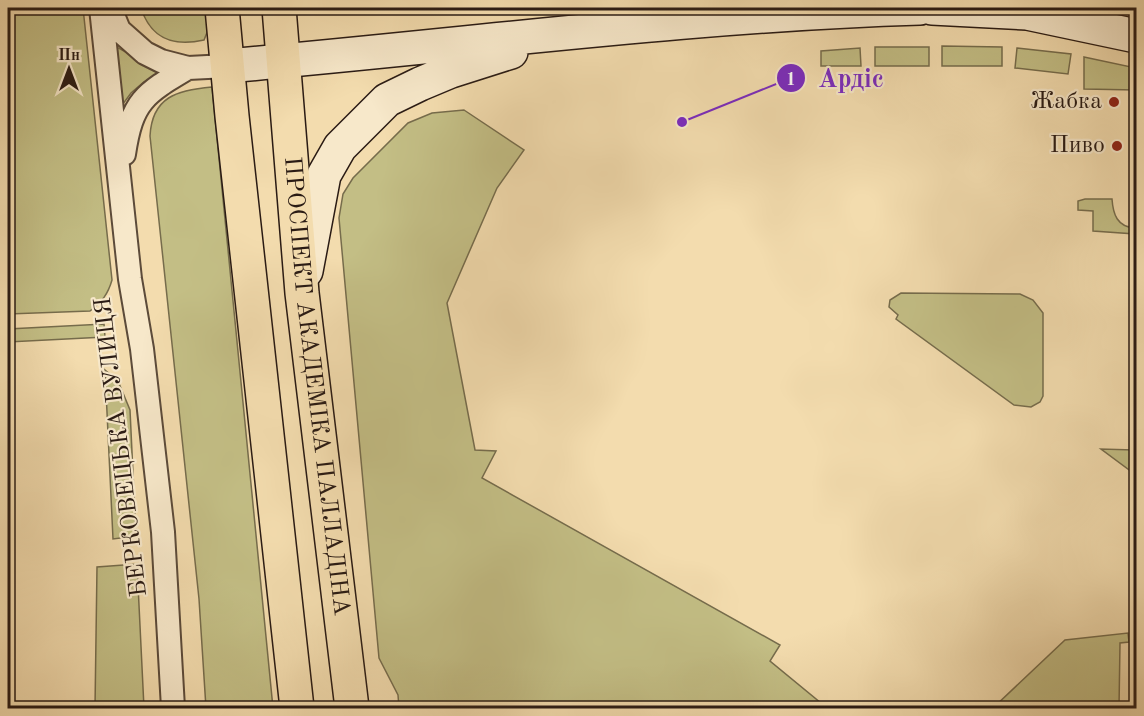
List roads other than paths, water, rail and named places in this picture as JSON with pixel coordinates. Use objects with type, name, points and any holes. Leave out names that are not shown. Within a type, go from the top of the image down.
[{"type":"highway","points":[[222,8],[297,708]]},
{"type":"highway","name":"ПРОСПЕКТ АКАДЕМІКА ПАЛЛАДІНА","points":[[279,8],[302,293],[352,708]]},
{"type":"main road","points":[[687,22],[725,8]]},
{"type":"main road","points":[[227,66],[687,22],[839,10],[920,8]]},
{"type":"main road","points":[[932,8],[1027,13],[1137,36]]},
{"type":"main road","points":[[302,293],[324,175],[340,147],[387,100],[451,71],[573,33]]},
{"type":"street","name":"БЕРКОВЕЦЬКА ВУЛИЦЯ","points":[[101,8],[130,279],[142,349],[163,532],[173,708]]},
{"type":"street","name":"БЕРКОВЕЦЬКА ВУЛИЦЯ","points":[[110,8],[119,30],[129,41],[153,57],[188,68],[227,66]]},
{"type":"street","name":"БЕРКОВЕЦЬКА ВУЛИЦЯ","points":[[120,179],[128,128],[134,112],[142,99],[154,88],[188,68]]},
{"type":"place","name":"Жабка","points":[[1114,102]]},
{"type":"place","name":"Ардіс","points":[[682,122]]},
{"type":"place","name":"Пиво","points":[[1117,146]]}]
